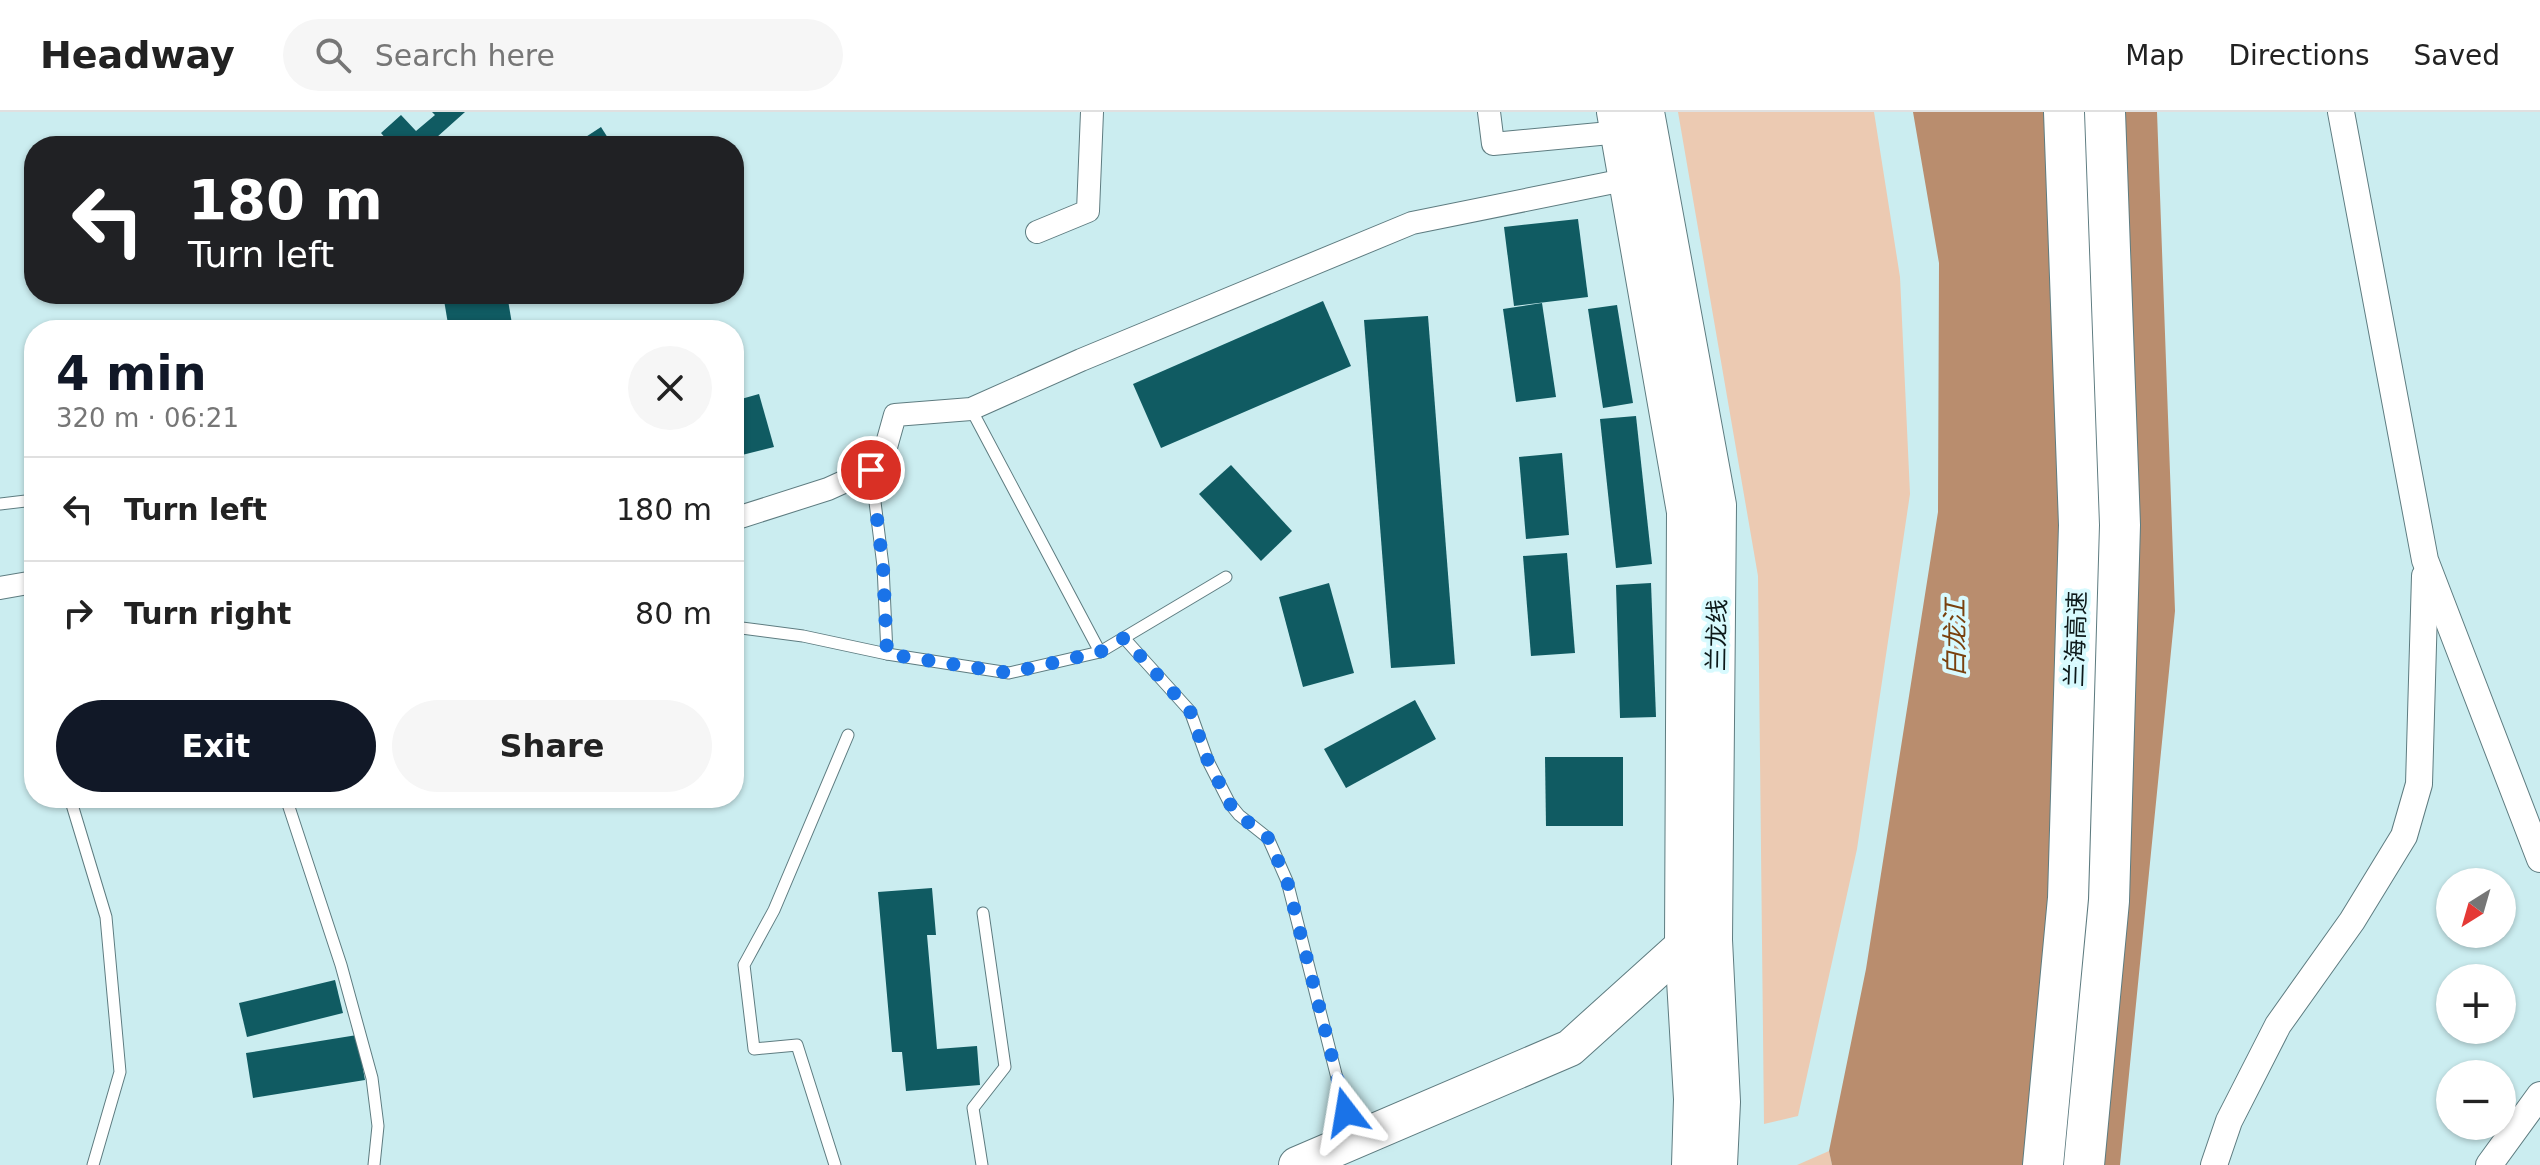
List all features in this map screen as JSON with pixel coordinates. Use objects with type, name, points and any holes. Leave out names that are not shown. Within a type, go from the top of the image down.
[{"type":"highway","name":"兰海高速","points":[[2043,1165],[2068,898],[2079,525],[2064,112]]},
{"type":"highway","name":"兰海高速","points":[[2084,1165],[2109,901],[2120,525],[2105,112]]},
{"type":"highway","name":"兰龙线","points":[[1632,121],[1642,176],[1685,512],[1698,943],[1707,1100],[1719,1165]]},
{"type":"highway","points":[[1297,1165],[1570,1048],[1698,943]]},
{"type":"highway","name":"兰龙线","points":[[1690,1165],[1707,1100]]},
{"type":"street","points":[[1037,232],[1088,211],[1092,112]]},
{"type":"street","points":[[1489,112],[1493,144],[1632,121]]},
{"type":"street","points":[[2341,112],[2425,560],[2540,859]]},
{"type":"street","points":[[744,516],[828,489],[881,465],[895,415],[971,409],[1081,360],[1412,223],[1642,176]]},
{"type":"street","points":[[2214,1165],[2229,1121],[2278,1025],[2352,921],[2404,836],[2419,784],[2425,560]]},
{"type":"street","points":[[0,588],[24,588]]},
{"type":"street","points":[[2489,1165],[2540,1095]]},
{"type":"lane","points":[[971,409],[1100,652]]},
{"type":"lane","points":[[871,470],[883,566],[887,654]]},
{"type":"lane","points":[[0,504],[24,501]]},
{"type":"lane","points":[[744,628],[1009,673],[1100,652],[1226,577]]},
{"type":"lane","points":[[1124,638],[1190,711],[1208,761],[1230,804],[1268,838],[1287,881],[1353,1141]]},
{"type":"lane","points":[[835,1165],[797,1045],[754,1049],[744,965],[774,910],[848,735]]},
{"type":"lane","points":[[73,808],[106,917],[120,1072],[93,1165]]},
{"type":"lane","points":[[289,808],[341,965],[372,1078],[378,1126],[374,1165]]},
{"type":"lane","points":[[982,1165],[973,1108],[1005,1067],[983,913]]},
{"type":"shaded area","points":[[1678,112],[1874,112],[1900,277],[1910,494],[1857,849],[1798,1116],[1764,1124],[1758,576]]},
{"type":"shaded area","points":[[1829,1151],[1832,1165],[1797,1165]]},
{"type":"water","name":"白龙江","points":[[1913,112],[2157,112],[2175,611],[2120,1165],[1832,1165],[1829,1151],[1866,969],[1938,512],[1939,263]]},
{"type":"building","points":[[432,112],[465,112],[438,136],[384,136],[381,133],[401,115],[416,131],[435,115]]},
{"type":"building","points":[[601,127],[607,136],[587,136]]},
{"type":"building","points":[[1578,219],[1588,297],[1514,306],[1504,227]]},
{"type":"building","points":[[1323,301],[1351,366],[1161,448],[1133,384]]},
{"type":"building","points":[[1542,303],[1556,397],[1516,402],[1503,309]]},
{"type":"building","points":[[445,304],[509,304],[511,320],[447,320]]},
{"type":"building","points":[[1617,305],[1633,403],[1603,408],[1588,309]]},
{"type":"building","points":[[1428,316],[1455,664],[1391,668],[1364,320]]},
{"type":"building","points":[[759,394],[774,447],[744,454],[744,398]]},
{"type":"building","points":[[1636,416],[1652,564],[1616,568],[1600,419]]},
{"type":"building","points":[[1562,453],[1569,535],[1526,539],[1519,457]]},
{"type":"building","points":[[1231,465],[1292,531],[1261,561],[1199,494]]},
{"type":"building","points":[[1567,553],[1575,653],[1531,656],[1523,556]]},
{"type":"building","points":[[1329,583],[1354,673],[1303,687],[1279,597]]},
{"type":"building","points":[[1651,583],[1656,717],[1620,718],[1616,585]]},
{"type":"building","points":[[1415,700],[1436,739],[1346,788],[1324,749]]},
{"type":"building","points":[[1545,757],[1623,757],[1623,826],[1546,826]]},
{"type":"building","points":[[932,888],[936,935],[927,935],[937,1049],[977,1046],[980,1085],[906,1091],[902,1052],[892,1052],[878,892]]},
{"type":"building","points":[[335,980],[343,1013],[247,1037],[239,1003]]},
{"type":"building","points":[[357,1035],[365,1080],[253,1098],[246,1053]]},
{"type":"route","points":[[871,470],[883,566],[887,654],[1009,673],[1100,652],[1124,638],[1190,711],[1208,761],[1230,804],[1268,838],[1287,881],[1346,1112]]}]
